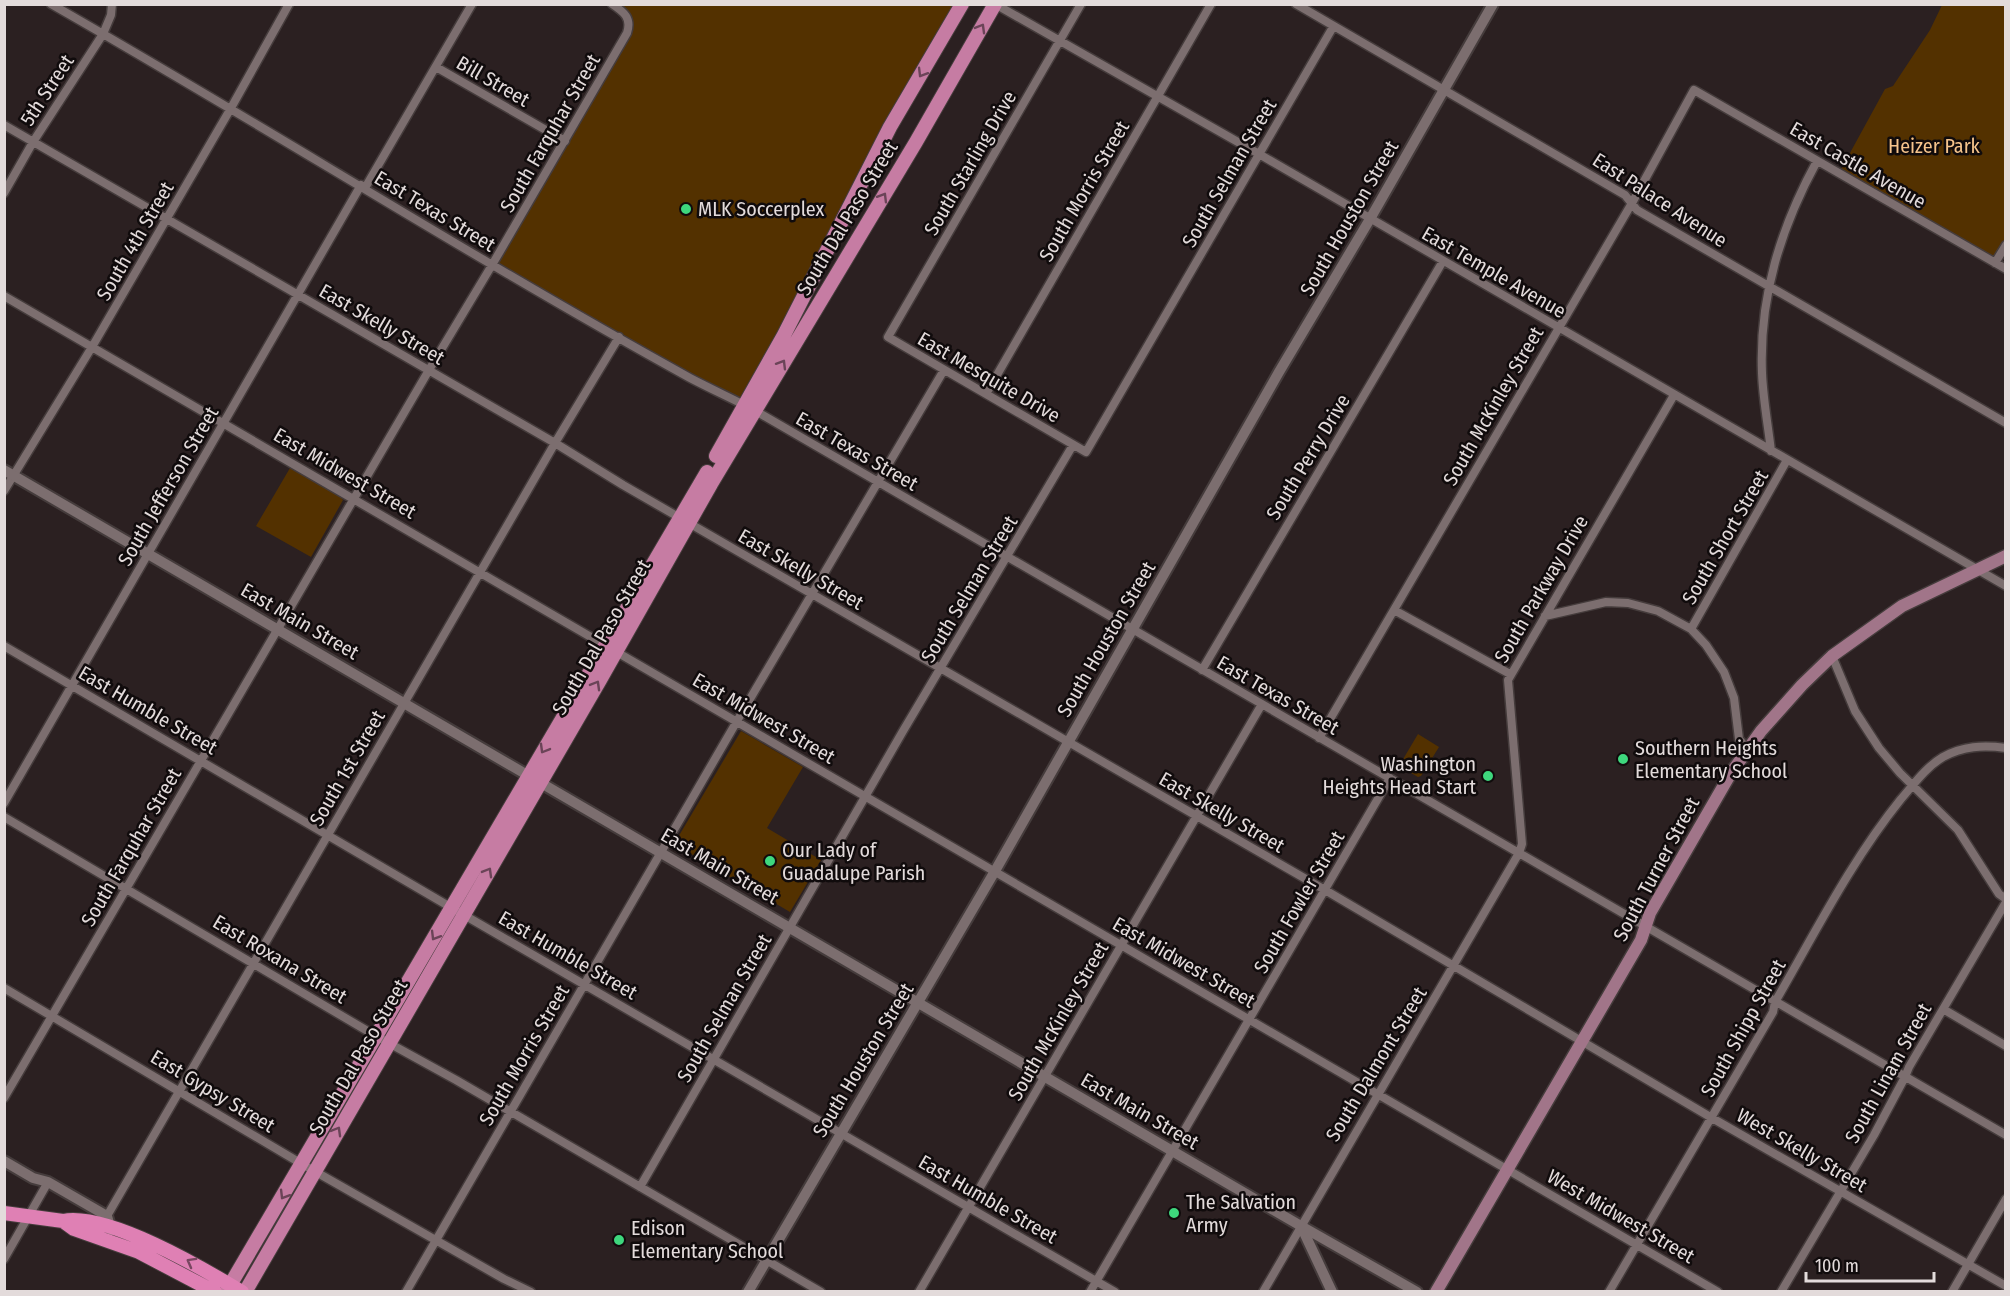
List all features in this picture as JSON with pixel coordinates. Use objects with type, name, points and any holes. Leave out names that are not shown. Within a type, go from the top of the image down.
[{"type":"highway","points":[[4,1213],[63,1221],[75,1219],[110,1228],[167,1250],[236,1290]]},
{"type":"highway","points":[[110,1228],[215,1292]]},
{"type":"main road","name":"South Dal Paso Street","points":[[750,408],[784,335],[890,127],[962,4]]},
{"type":"main road","name":"South Dal Paso Street","points":[[236,1290],[750,408],[915,142],[995,4]]},
{"type":"main road","name":"South Turner Street","points":[[1436,1292],[1582,1042],[1646,928],[1650,913],[1719,793],[1748,750],[1781,708],[1832,656],[1902,606],[2006,556]]},
{"type":"street","name":"East Texas Street","points":[[51,4],[363,186],[492,265],[691,379],[750,408],[2006,1135]]},
{"type":"street","name":"5th Street","points":[[4,192],[33,142],[103,34],[111,15],[112,4]]},
{"type":"street","name":"South 4th Street","points":[[4,491],[9,473],[92,347],[289,4]]},
{"type":"street","name":"South Jefferson Street","points":[[4,803],[298,294],[472,4]]},
{"type":"street","name":"South Farquhar Street","points":[[4,1098],[627,33],[630,21],[622,10],[612,4]]},
{"type":"street","name":"East Temple Avenue","points":[[995,4],[2006,586]]},
{"type":"street","name":"South Starling Drive","points":[[888,337],[1081,4]]},
{"type":"street","name":"South Morris Street","points":[[986,394],[1211,4]]},
{"type":"street","name":"East Palace Avenue","points":[[1296,4],[1625,195],[1638,210],[2006,423]]},
{"type":"street","name":"South Houston Street","points":[[748,1292],[995,871],[1279,372],[1494,4]]},
{"type":"street","name":"South Selman Street","points":[[640,1187],[789,927],[1073,445],[1086,452],[1334,27]]},
{"type":"street","name":"Bill Street","points":[[436,67],[565,141]]},
{"type":"street","name":"South McKinley Street","points":[[1319,738],[1632,203],[1694,90]]},
{"type":"street","name":"East Castle Avenue","points":[[1694,90],[2006,269]]},
{"type":"street","name":"East Skelly Street","points":[[4,124],[555,443],[812,595],[1325,890],[1582,1042]]},
{"type":"street","points":[[1771,451],[1762,373],[1764,322],[1769,287],[1779,244],[1817,161]]},
{"type":"street","points":[[1995,263],[2006,245]]},
{"type":"street","name":"South Perry Drive","points":[[1202,670],[1443,261]]},
{"type":"street","name":"East Midwest Street","points":[[4,296],[1507,1169]]},
{"type":"street","name":"East Mesquite Drive","points":[[888,337],[1073,445]]},
{"type":"street","name":"South 1st Street","points":[[110,1228],[179,1090],[555,443],[619,338]]},
{"type":"street","name":"South Morris Street","points":[[406,1292],[737,721],[944,370]]},
{"type":"street","name":"South Parkway Drive","points":[[1519,853],[1522,844],[1508,686],[1510,674],[1674,394]]},
{"type":"street","name":"South Short Street","points":[[1691,629],[1787,460]]},
{"type":"street","name":"East Main Street","points":[[9,473],[1417,1292]]},
{"type":"street","points":[[1545,616],[1575,607],[1606,602],[1628,603],[1658,611],[1691,629],[1706,645],[1724,672],[1734,698],[1739,739],[1748,750]]},
{"type":"street","points":[[1394,610],[1510,674]]},
{"type":"street","name":"East Humble Street","points":[[4,646],[1115,1292]]},
{"type":"street","points":[[1832,656],[1855,711],[1879,748],[1958,831],[1999,894],[2006,900]]},
{"type":"street","name":"South McKinley Street","points":[[919,1292],[1262,704]]},
{"type":"street","name":"South Shipp Street","points":[[1609,1292],[1712,1118],[1773,1012],[1775,1002],[1876,830],[1912,785],[1931,766],[1954,752],[1981,746],[2006,748]]},
{"type":"street","name":"South Fowler Street","points":[[1090,1292],[1390,778]]},
{"type":"street","name":"East Roxana Street","points":[[4,817],[382,1039],[821,1292]]},
{"type":"street","name":"South Dalmont Street","points":[[1263,1292],[1519,853]]},
{"type":"street","name":"South Linam Street","points":[[1781,1292],[2006,900]]},
{"type":"street","name":"East Gypsy Street","points":[[4,988],[308,1167],[504,1279],[531,1292]]},
{"type":"street","points":[[1943,1009],[2006,1046]]},
{"type":"street","name":"West Skelly Street","points":[[1582,1042],[2006,1286]]},
{"type":"street","points":[[4,1161],[33,1178],[48,1182],[110,1228]]},
{"type":"street","name":"West Midwest Street","points":[[1507,1169],[1718,1292]]},
{"type":"street","points":[[4,1259],[48,1182]]},
{"type":"street","points":[[1952,1292],[2006,1199]]},
{"type":"street","points":[[1301,1226],[1332,1292]]},
{"type":"green space","name":"MLK Soccerplex","points":[[612,5],[962,5],[746,406],[492,265],[629,27]]},
{"type":"green space","name":"Heizer Park","points":[[1942,5],[2005,5],[2006,245],[1995,263],[1839,173],[1885,89],[1893,86],[1930,30]]},
{"type":"green space","points":[[290,468],[340,496],[343,500],[311,557],[256,526]]},
{"type":"green space","points":[[741,731],[803,767],[767,828],[821,860],[790,912],[674,844]]},
{"type":"green space","points":[[1418,734],[1439,747],[1421,776],[1418,777],[1399,766]]},
{"type":"place","name":"MLK Soccerplex","points":[[686,209]]},
{"type":"place","name":"Southern Heights Elementary School","points":[[1623,759]]},
{"type":"place","name":"Washington Heights Head Start","points":[[1488,776]]},
{"type":"place","name":"Our Lady of Guadalupe Parish","points":[[770,861]]},
{"type":"place","name":"The Salvation Army","points":[[1174,1213]]},
{"type":"place","name":"Edison Elementary School","points":[[619,1240]]}]
